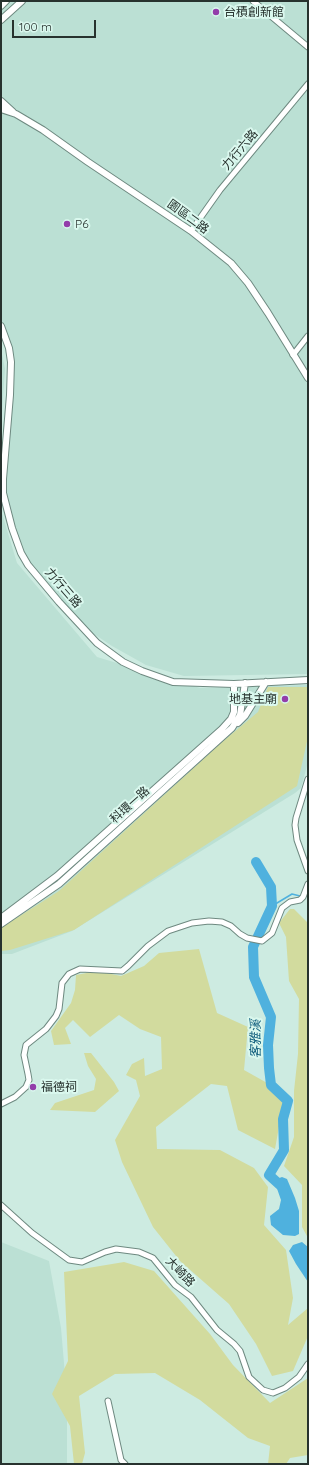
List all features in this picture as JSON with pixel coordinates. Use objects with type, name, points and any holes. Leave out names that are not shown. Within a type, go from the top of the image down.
[{"type":"street","points":[[1,6],[6,1]]},
{"type":"street","points":[[1,20],[22,1]]},
{"type":"street","points":[[253,1],[308,47]]},
{"type":"street","name":"力行六路","points":[[191,231],[220,190],[308,84]]},
{"type":"street","name":"園區二路","points":[[1,101],[16,114]]},
{"type":"street","name":"園區二路","points":[[1,108],[16,114],[44,130],[88,162],[191,231],[231,263],[248,283],[308,378]]},
{"type":"street","name":"力行三路","points":[[1,326],[9,348],[11,362],[3,493],[12,528],[21,553],[28,565],[59,602],[97,643],[123,662],[142,671],[173,682],[234,684],[308,680]]},
{"type":"street","points":[[293,355],[308,336]]},
{"type":"street","points":[[235,725],[245,716],[266,682]]},
{"type":"street","name":"科環一路","points":[[1,924],[59,884],[235,725],[240,716],[245,683]]},
{"type":"street","name":"科環一路","points":[[1,918],[57,876],[222,729],[234,712],[234,684]]},
{"type":"street","points":[[308,779],[295,826],[297,840],[308,871]]},
{"type":"street","points":[[1,1104],[15,1097],[26,1087],[28,1074],[24,1055],[26,1044],[46,1029],[56,1016],[59,1009],[62,983],[69,974],[80,969],[122,971],[148,946],[168,930],[192,923],[209,921],[222,922],[231,926],[240,934],[252,940],[262,941],[272,933],[282,908],[290,902],[300,900],[303,897],[308,884]]},
{"type":"street","name":"大崎路","points":[[1,1205],[32,1233],[69,1260],[82,1262],[116,1249],[139,1252],[153,1258],[175,1286],[191,1297],[217,1330],[240,1351],[249,1377],[263,1390],[273,1393],[286,1388],[298,1377],[308,1364]]},
{"type":"street","points":[[108,1401],[121,1460],[125,1464]]},
{"type":"shaded area","points":[[1,1],[308,1],[308,674],[184,676],[146,665],[112,646],[73,620],[52,600],[19,558],[5,519],[1,499],[1,459],[8,369],[4,342],[1,336]]},
{"type":"shaded area","points":[[1,349],[5,369],[1,427]]},
{"type":"shaded area","points":[[1,510],[17,563],[97,657],[200,688],[308,685],[308,762],[301,788],[72,931],[12,954],[1,954]]},
{"type":"shaded area","points":[[1,1242],[49,1261],[61,1328],[67,1398],[67,1464],[1,1464]]},
{"type":"green space","points":[[268,687],[308,687],[308,737],[297,786],[74,930],[10,950],[1,951],[1,928],[59,891],[221,743],[258,712]]},
{"type":"green space","points":[[290,909],[294,909],[308,923],[308,1238],[302,1227],[302,1185],[284,1166],[294,1137],[294,1091],[298,1054],[299,999],[289,981],[286,937],[279,923]]},
{"type":"green space","points":[[199,949],[217,1013],[248,1027],[244,1070],[285,1093],[275,1149],[238,1130],[227,1086],[211,1084],[156,1127],[157,1149],[220,1150],[254,1168],[268,1187],[264,1225],[286,1250],[293,1298],[288,1325],[308,1308],[308,1336],[293,1371],[272,1376],[256,1344],[229,1304],[180,1261],[153,1227],[122,1162],[115,1140],[140,1096],[136,1080],[126,1075],[132,1064],[144,1058],[145,1076],[162,1069],[161,1037],[140,1029],[119,1015],[90,1037],[73,1020],[65,1028],[71,1044],[54,1045],[51,1031],[71,1003],[75,990],[76,975],[97,971],[121,976],[144,966],[159,953]]},
{"type":"green space","points":[[84,1053],[91,1053],[114,1082],[119,1091],[95,1112],[50,1110],[55,1103],[94,1090],[96,1079],[88,1066]]},
{"type":"green space","points":[[124,1262],[154,1271],[210,1334],[233,1365],[270,1403],[308,1378],[308,1455],[290,1458],[286,1464],[268,1464],[270,1446],[248,1438],[200,1400],[155,1373],[115,1374],[79,1396],[85,1453],[82,1464],[74,1464],[70,1426],[52,1394],[68,1361],[64,1272]]},
{"type":"water","points":[[282,1177],[287,1179],[299,1211],[299,1234],[295,1236],[283,1235],[271,1225],[270,1216],[279,1209],[281,1200],[274,1180]]},
{"type":"water","points":[[302,1242],[308,1247],[308,1282],[289,1251],[293,1245]]},
{"type":"waterway","name":"客雅溪","points":[[256,862],[271,887],[272,906],[253,947],[254,977],[271,1017],[268,1045],[271,1085],[288,1101],[283,1119],[284,1150],[269,1175],[280,1185]]},
{"type":"waterway","points":[[272,906],[292,894],[300,896]]},
{"type":"place","name":"台積創新館","points":[[216,12]]},
{"type":"place","name":"P6","points":[[67,224]]},
{"type":"place","name":"地基主廟","points":[[285,699]]},
{"type":"place","name":"福德祠","points":[[33,1087]]}]
